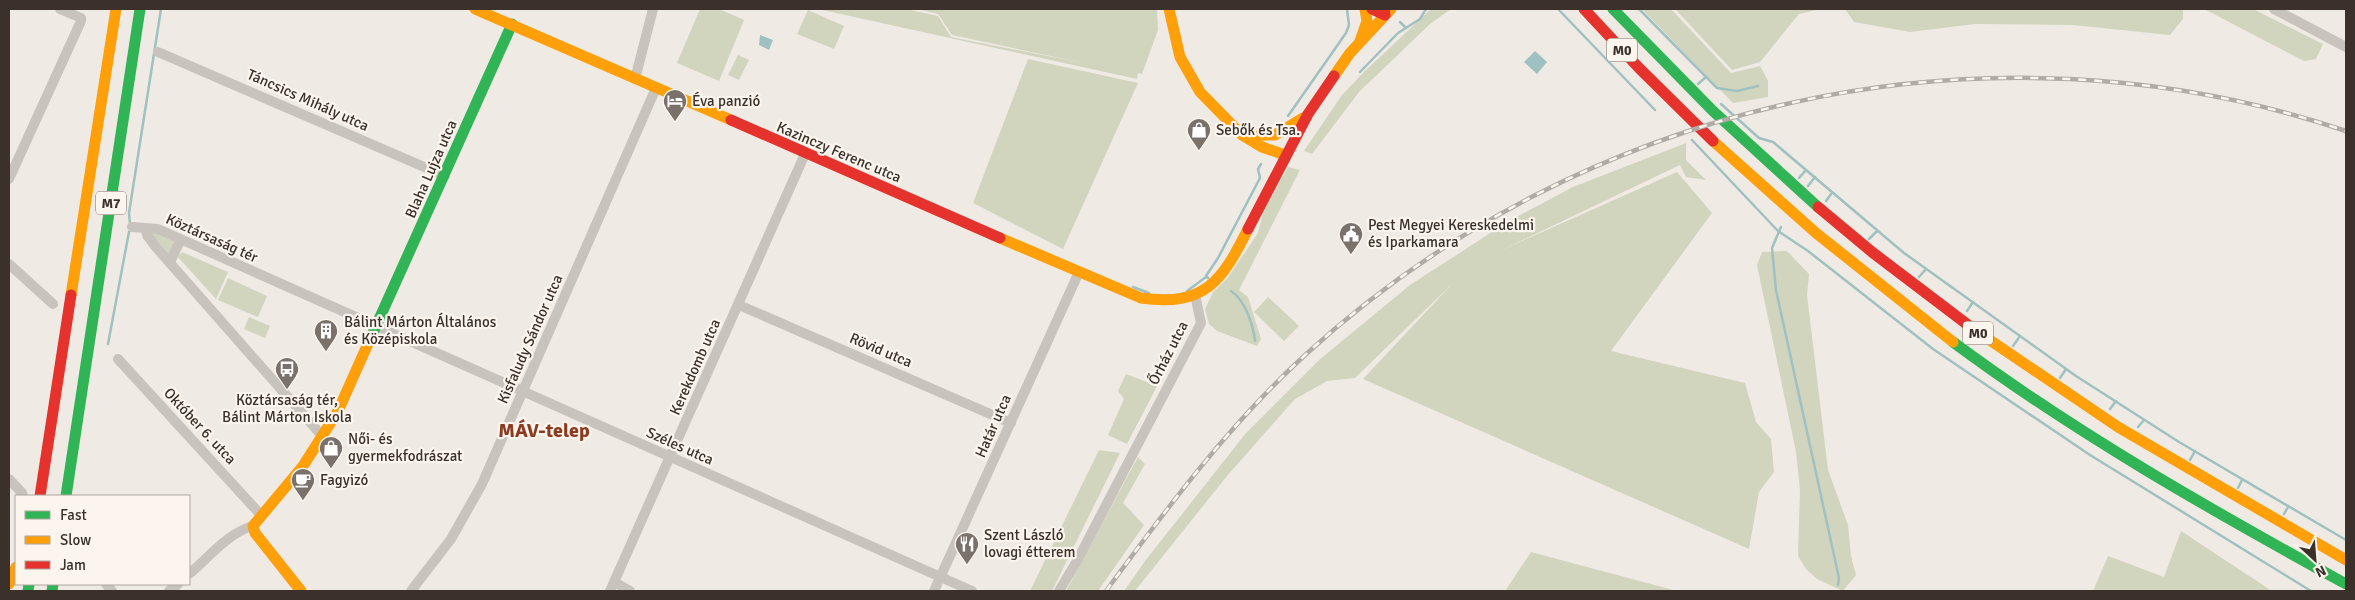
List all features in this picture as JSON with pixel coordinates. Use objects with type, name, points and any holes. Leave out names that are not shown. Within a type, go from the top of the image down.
[{"type":"main road","name":"M7","points":[[40,495],[116,9]]},
{"type":"main road","name":"M7","points":[[66,495],[140,9]]},
{"type":"main road","name":"Kazinczy Ferenc utca","points":[[475,9],[805,154],[1142,298],[1162,301],[1183,299],[1196,295]]},
{"type":"main road","points":[[1170,9],[1180,57],[1200,92],[1242,135],[1261,141],[1285,155]]},
{"type":"main road","points":[[1360,41],[1367,21],[1366,9]]},
{"type":"main road","points":[[1372,9],[1386,11]]},
{"type":"main road","points":[[1577,9],[1586,11]]},
{"type":"main road","name":"M0","points":[[1612,9],[1678,78],[1776,172],[1856,241],[1934,301],[2044,380],[2222,490],[2346,560]]},
{"type":"main road","points":[[1196,295],[1213,284],[1231,263],[1273,178],[1308,114],[1360,41],[1386,11]]},
{"type":"main road","name":"M0","points":[[1586,11],[1686,116],[1746,173],[1883,288],[2014,385],[2236,524],[2346,584]]},
{"type":"main road","name":"Blaha Lujza utca","points":[[377,327],[512,24]]},
{"type":"main road","points":[[1261,141],[1275,135],[1308,114]]},
{"type":"main road","points":[[1261,141],[1272,162],[1273,178]]},
{"type":"main road","points":[[301,591],[260,540],[253,526],[260,514],[298,473],[323,437],[353,381],[377,327]]},
{"type":"main road","points":[[35,495],[38,471],[46,451]]},
{"type":"main road","points":[[2236,524],[2257,541],[2340,591]]},
{"type":"main road","points":[[9,584],[15,569]]},
{"type":"street","points":[[9,179],[13,163],[81,18],[60,9]]},
{"type":"street","points":[[635,78],[653,9]]},
{"type":"street","points":[[2274,9],[2346,47]]},
{"type":"street","name":"Táncsics Mihály utca","points":[[158,52],[445,176]]},
{"type":"street","name":"Kisfaludy Sándor utca","points":[[411,591],[451,539],[468,511],[523,392],[656,88]]},
{"type":"street","name":"Kerekdomb utca","points":[[613,587],[805,154]]},
{"type":"street","points":[[132,227],[146,229]]},
{"type":"street","name":"Köztársaság tér","points":[[323,437],[155,246],[147,235],[146,229],[152,227],[377,327]]},
{"type":"street","points":[[170,262],[180,241]]},
{"type":"street","points":[[9,264],[53,304]]},
{"type":"street","name":"Határ utca","points":[[934,591],[1079,272]]},
{"type":"street","name":"Őrház utca","points":[[1059,591],[1077,561],[1201,323],[1196,295]]},
{"type":"street","name":"Rövid utca","points":[[738,305],[1010,423]]},
{"type":"street","name":"Széles utca","points":[[377,327],[972,591]]},
{"type":"street","name":"Október 6. utca","points":[[118,359],[260,514]]},
{"type":"street","points":[[9,479],[23,495]]},
{"type":"street","points":[[190,573],[231,538],[245,528],[253,526]]},
{"type":"street","points":[[613,587],[630,591]]},
{"type":"green space","points":[[700,9],[719,9],[744,20],[719,81],[677,63]]},
{"type":"green space","points":[[818,9],[906,9],[938,16],[951,37],[1088,64],[952,35],[938,14],[917,9],[1157,9],[1158,30],[1142,74],[1138,73],[1137,79]]},
{"type":"green space","points":[[1431,9],[1451,9],[1430,24],[1359,92],[1312,154],[1304,151],[1342,95]]},
{"type":"green space","points":[[1642,9],[1671,9],[1731,73],[1760,66],[1768,81],[1768,97],[1733,103]]},
{"type":"green space","points":[[1675,9],[1821,9],[1799,14],[1760,62],[1732,70]]},
{"type":"green space","points":[[1845,9],[2183,9],[2183,19],[2170,35],[2073,25],[1975,24],[1910,32],[1854,22]]},
{"type":"green space","points":[[2204,9],[2253,9],[2323,44],[2316,59],[2304,61]]},
{"type":"green space","points":[[808,10],[844,26],[834,49],[797,34]]},
{"type":"green space","points":[[738,55],[749,60],[739,80],[728,75]]},
{"type":"green space","points":[[1028,59],[1138,83],[1063,249],[973,203]]},
{"type":"green space","points":[[1686,143],[1686,160],[1706,180],[1686,177],[1680,165],[1504,249],[1677,172],[1712,213],[1611,351],[1745,383],[1756,422],[1771,439],[1774,472],[1759,492],[1749,549],[1363,379],[1452,284],[1355,378],[1327,381],[1295,399],[1227,476],[1135,591],[1124,591],[1145,561],[1246,433],[1319,360],[1410,285],[1509,221],[1573,187]]},
{"type":"green space","points":[[1288,167],[1300,170],[1239,290],[1248,297],[1261,339],[1257,346],[1217,331],[1209,324],[1205,309],[1213,292],[1227,279],[1258,233],[1263,213]]},
{"type":"green space","points":[[154,232],[175,241],[169,255],[151,234]]},
{"type":"green space","points":[[1787,251],[1809,274],[1807,295],[1828,470],[1848,525],[1851,556],[1856,575],[1843,591],[1817,579],[1806,569],[1798,556],[1800,490],[1796,452],[1757,265],[1762,252]]},
{"type":"green space","points":[[182,252],[228,272],[216,299],[178,257]]},
{"type":"green space","points":[[228,278],[267,296],[258,317],[218,300]]},
{"type":"green space","points":[[1268,297],[1299,326],[1284,341],[1254,312]]},
{"type":"green space","points":[[249,317],[270,326],[265,338],[244,329]]},
{"type":"green space","points":[[1126,374],[1157,386],[1127,444],[1108,435],[1124,399],[1118,391]]},
{"type":"green space","points":[[1099,450],[1120,453],[1052,591],[1030,591]]},
{"type":"green space","points":[[1138,457],[1145,464],[1123,503],[1144,525],[1098,591],[1066,591]]},
{"type":"green space","points":[[2181,531],[2272,591],[2093,591],[2108,556],[2164,577]]},
{"type":"green space","points":[[1531,552],[1677,591],[1505,591]]},
{"type":"water","points":[[760,35],[773,40],[769,50],[759,45]]},
{"type":"water","points":[[1535,51],[1547,62],[1537,74],[1524,62]]},
{"type":"waterway","points":[[130,224],[129,213],[161,9]]},
{"type":"waterway","points":[[1288,116],[1346,33],[1349,25],[1347,9]]},
{"type":"waterway","points":[[1360,72],[1398,33],[1420,19],[1426,9]]},
{"type":"waterway","points":[[1558,9],[1655,110]]},
{"type":"waterway","points":[[1639,9],[1717,88],[1737,91],[1758,86]]},
{"type":"waterway","points":[[1400,22],[1406,28]]},
{"type":"waterway","points":[[1698,84],[1706,77]]},
{"type":"waterway","points":[[1721,104],[1759,138],[1773,142],[1904,253],[2076,376],[2179,442],[2346,540]]},
{"type":"waterway","points":[[1692,140],[1778,231],[1808,251],[1933,349],[2090,455],[2311,591]]},
{"type":"waterway","points":[[1208,278],[1206,276],[1218,258],[1260,178],[1258,169],[1261,164]]},
{"type":"waterway","points":[[1799,178],[1806,170]]},
{"type":"waterway","points":[[1808,186],[1815,177]]},
{"type":"waterway","points":[[1826,201],[1831,194]]},
{"type":"waterway","points":[[1781,227],[1772,248],[1776,290],[1839,578],[1838,585]]},
{"type":"waterway","points":[[1869,239],[1877,231]]},
{"type":"waterway","points":[[108,344],[129,232]]},
{"type":"waterway","points":[[1919,277],[1926,269]]},
{"type":"waterway","points":[[1187,291],[1206,277]]},
{"type":"waterway","points":[[1133,287],[1149,293]]},
{"type":"waterway","points":[[1231,291],[1240,300],[1248,313],[1255,341]]},
{"type":"waterway","points":[[1967,311],[1973,302]]},
{"type":"waterway","points":[[2013,346],[2020,336]]},
{"type":"waterway","points":[[2060,378],[2066,369]]},
{"type":"waterway","points":[[2110,409],[2116,401]]},
{"type":"waterway","points":[[2138,427],[2144,420]]},
{"type":"waterway","points":[[2190,460],[2195,451]]},
{"type":"waterway","points":[[2238,488],[2242,480]]},
{"type":"waterway","points":[[2284,514],[2288,507]]},
{"type":"railway","points":[[1106,591],[1175,499],[1224,439],[1304,356],[1414,268],[1534,196],[1661,140],[1795,102],[1932,82],[2071,79],[2209,95],[2346,131]]},
{"type":"traffic: fast","points":[[66,495],[140,9]]},
{"type":"traffic: fast","points":[[1613,9],[1713,111],[1818,207]]},
{"type":"traffic: fast","points":[[371,337],[512,24]]},
{"type":"traffic: fast","points":[[1953,342],[2000,376],[2145,470],[2346,584]]},
{"type":"traffic: fast","points":[[28,591],[29,585]]},
{"type":"traffic: fast","points":[[52,591],[53,585]]},
{"type":"traffic: slow","points":[[71,295],[116,9]]},
{"type":"traffic: slow","points":[[475,9],[731,120]]},
{"type":"traffic: slow","points":[[1169,9],[1180,57],[1200,92],[1242,135],[1262,147],[1285,155]]},
{"type":"traffic: slow","points":[[1360,41],[1367,21],[1365,9]]},
{"type":"traffic: slow","points":[[1334,76],[1350,53],[1391,9]]},
{"type":"traffic: slow","points":[[1259,135],[1275,135],[1303,118]]},
{"type":"traffic: slow","points":[[1713,141],[1816,233],[1953,342]]},
{"type":"traffic: slow","points":[[1000,238],[1141,298],[1163,300],[1196,294],[1209,286],[1220,276],[1229,263],[1248,229]]},
{"type":"traffic: slow","points":[[1972,328],[2118,427],[2346,560]]},
{"type":"traffic: slow","points":[[301,591],[255,533],[253,526],[303,466],[338,411],[371,337]]},
{"type":"traffic: slow","points":[[9,584],[15,569]]},
{"type":"traffic: jam","points":[[1372,9],[1385,15],[1384,9]]},
{"type":"traffic: jam","points":[[1584,9],[1639,68],[1713,141]]},
{"type":"traffic: jam","points":[[1248,229],[1308,114],[1334,76]]},
{"type":"traffic: jam","points":[[731,120],[1000,238]]},
{"type":"traffic: jam","points":[[1818,207],[1872,252],[1972,328]]},
{"type":"traffic: jam","points":[[40,495],[71,295]]},
{"type":"place","name":"Éva panzió","points":[[675,122]]},
{"type":"place","name":"Sebők és Tsa.","points":[[1199,151]]},
{"type":"place","name":"Pest Megyei Kereskedelmi és Iparkamara","points":[[1351,255]]},
{"type":"place","name":"Bálint Márton Általános és Középiskola","points":[[326,352]]},
{"type":"place","name":"Köztársaság tér, Bálint Márton Iskola","points":[[287,390]]},
{"type":"place","name":"Női- és gyermekfodrászat","points":[[331,469]]},
{"type":"place","name":"Fagyizó","points":[[303,501]]},
{"type":"place","name":"Szent László lovagi étterem","points":[[967,565]]},
{"type":"district","name":"MÁV-telep","points":[[544,430]]}]
